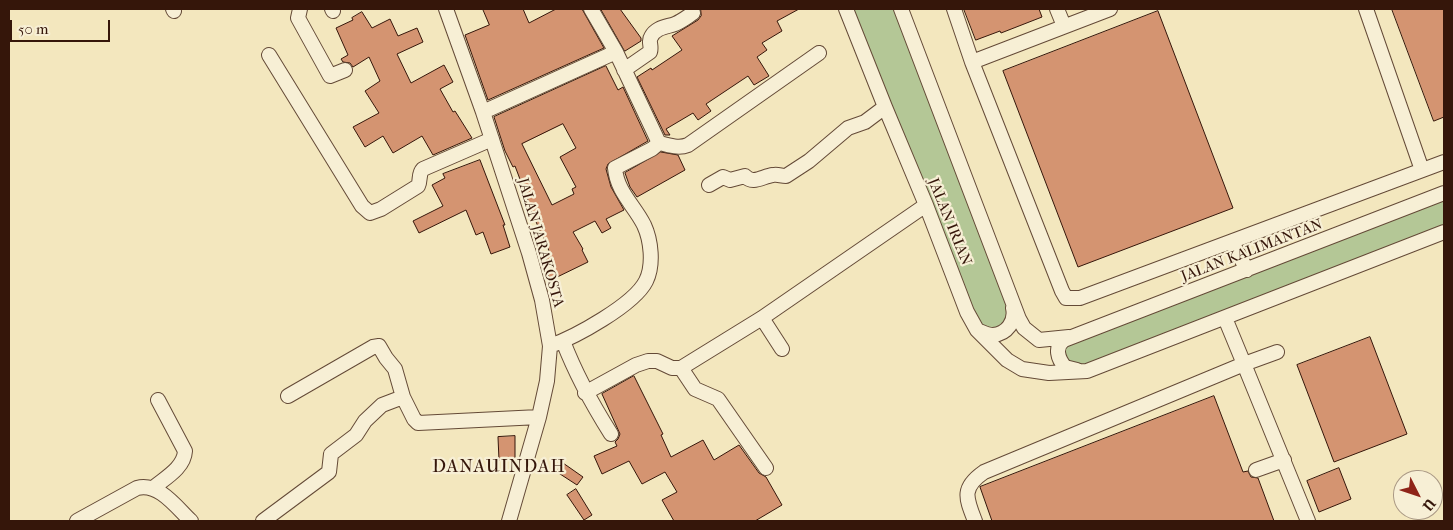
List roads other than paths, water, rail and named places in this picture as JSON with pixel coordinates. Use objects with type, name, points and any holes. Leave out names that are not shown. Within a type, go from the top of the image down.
[{"type":"street","points":[[300,9],[298,18],[330,76],[345,70]]},
{"type":"street","name":"JALAN JARAKOSTA","points":[[446,9],[492,139],[556,344],[539,417],[509,521]]},
{"type":"street","points":[[591,9],[616,52],[659,143]]},
{"type":"street","name":"JALAN IRIAN","points":[[846,9],[926,205],[967,312],[977,330],[1007,360],[1022,369],[1049,373],[1087,371]]},
{"type":"street","name":"JALAN IRIAN","points":[[901,9],[1013,308],[1024,328],[1039,340],[1070,337]]},
{"type":"street","points":[[954,9],[972,62],[1058,282],[1066,298],[1080,298],[1444,162]]},
{"type":"street","points":[[1057,9],[1064,26]]},
{"type":"street","points":[[972,62],[1110,9]]},
{"type":"street","points":[[1366,9],[1422,170]]},
{"type":"street","points":[[624,70],[650,52],[652,47],[650,41],[653,34],[693,14]]},
{"type":"street","points":[[483,112],[616,52]]},
{"type":"street","points":[[659,143],[676,147],[688,145],[819,53]]},
{"type":"street","points":[[269,55],[362,206],[370,213],[381,210],[418,186],[423,169],[492,139]]},
{"type":"street","points":[[709,185],[723,177],[730,180],[745,176],[747,179],[754,181],[777,174],[786,176],[809,161],[848,128],[865,122],[884,106]]},
{"type":"street","points":[[611,434],[585,393],[573,368],[556,344],[620,307],[639,292],[647,279],[650,242],[636,209],[625,198],[618,184],[615,168],[652,150],[659,143]]},
{"type":"street","name":"JALAN KALIMANTAN","points":[[1070,337],[1095,330],[1444,193]]},
{"type":"street","points":[[585,393],[636,365],[648,361],[657,361],[672,368],[681,368],[762,318],[926,205]]},
{"type":"street","points":[[1070,337],[1060,342],[1057,354],[1059,358],[1065,367],[1087,371],[1444,232]]},
{"type":"street","points":[[1232,242],[1246,270]]},
{"type":"street","points":[[977,330],[995,335],[1007,329],[1015,315],[1013,308]]},
{"type":"street","points":[[762,318],[782,349]]},
{"type":"street","points":[[1225,318],[1308,521]]},
{"type":"street","points":[[288,396],[373,347],[379,346],[395,369],[403,397],[418,423],[539,417]]},
{"type":"street","points":[[975,521],[967,500],[967,490],[974,479],[984,472],[1277,352]]},
{"type":"street","points":[[681,368],[694,389],[718,399],[766,468]]},
{"type":"street","points":[[263,521],[329,472],[330,454],[356,435],[365,421],[382,405],[403,397]]},
{"type":"street","points":[[153,488],[181,463],[185,456],[185,451],[158,400]]},
{"type":"street","points":[[1256,470],[1284,460]]},
{"type":"street","points":[[77,521],[144,486],[160,492],[191,521]]},
{"type":"district","name":"DANAUINDAH","points":[[499,468]]}]
